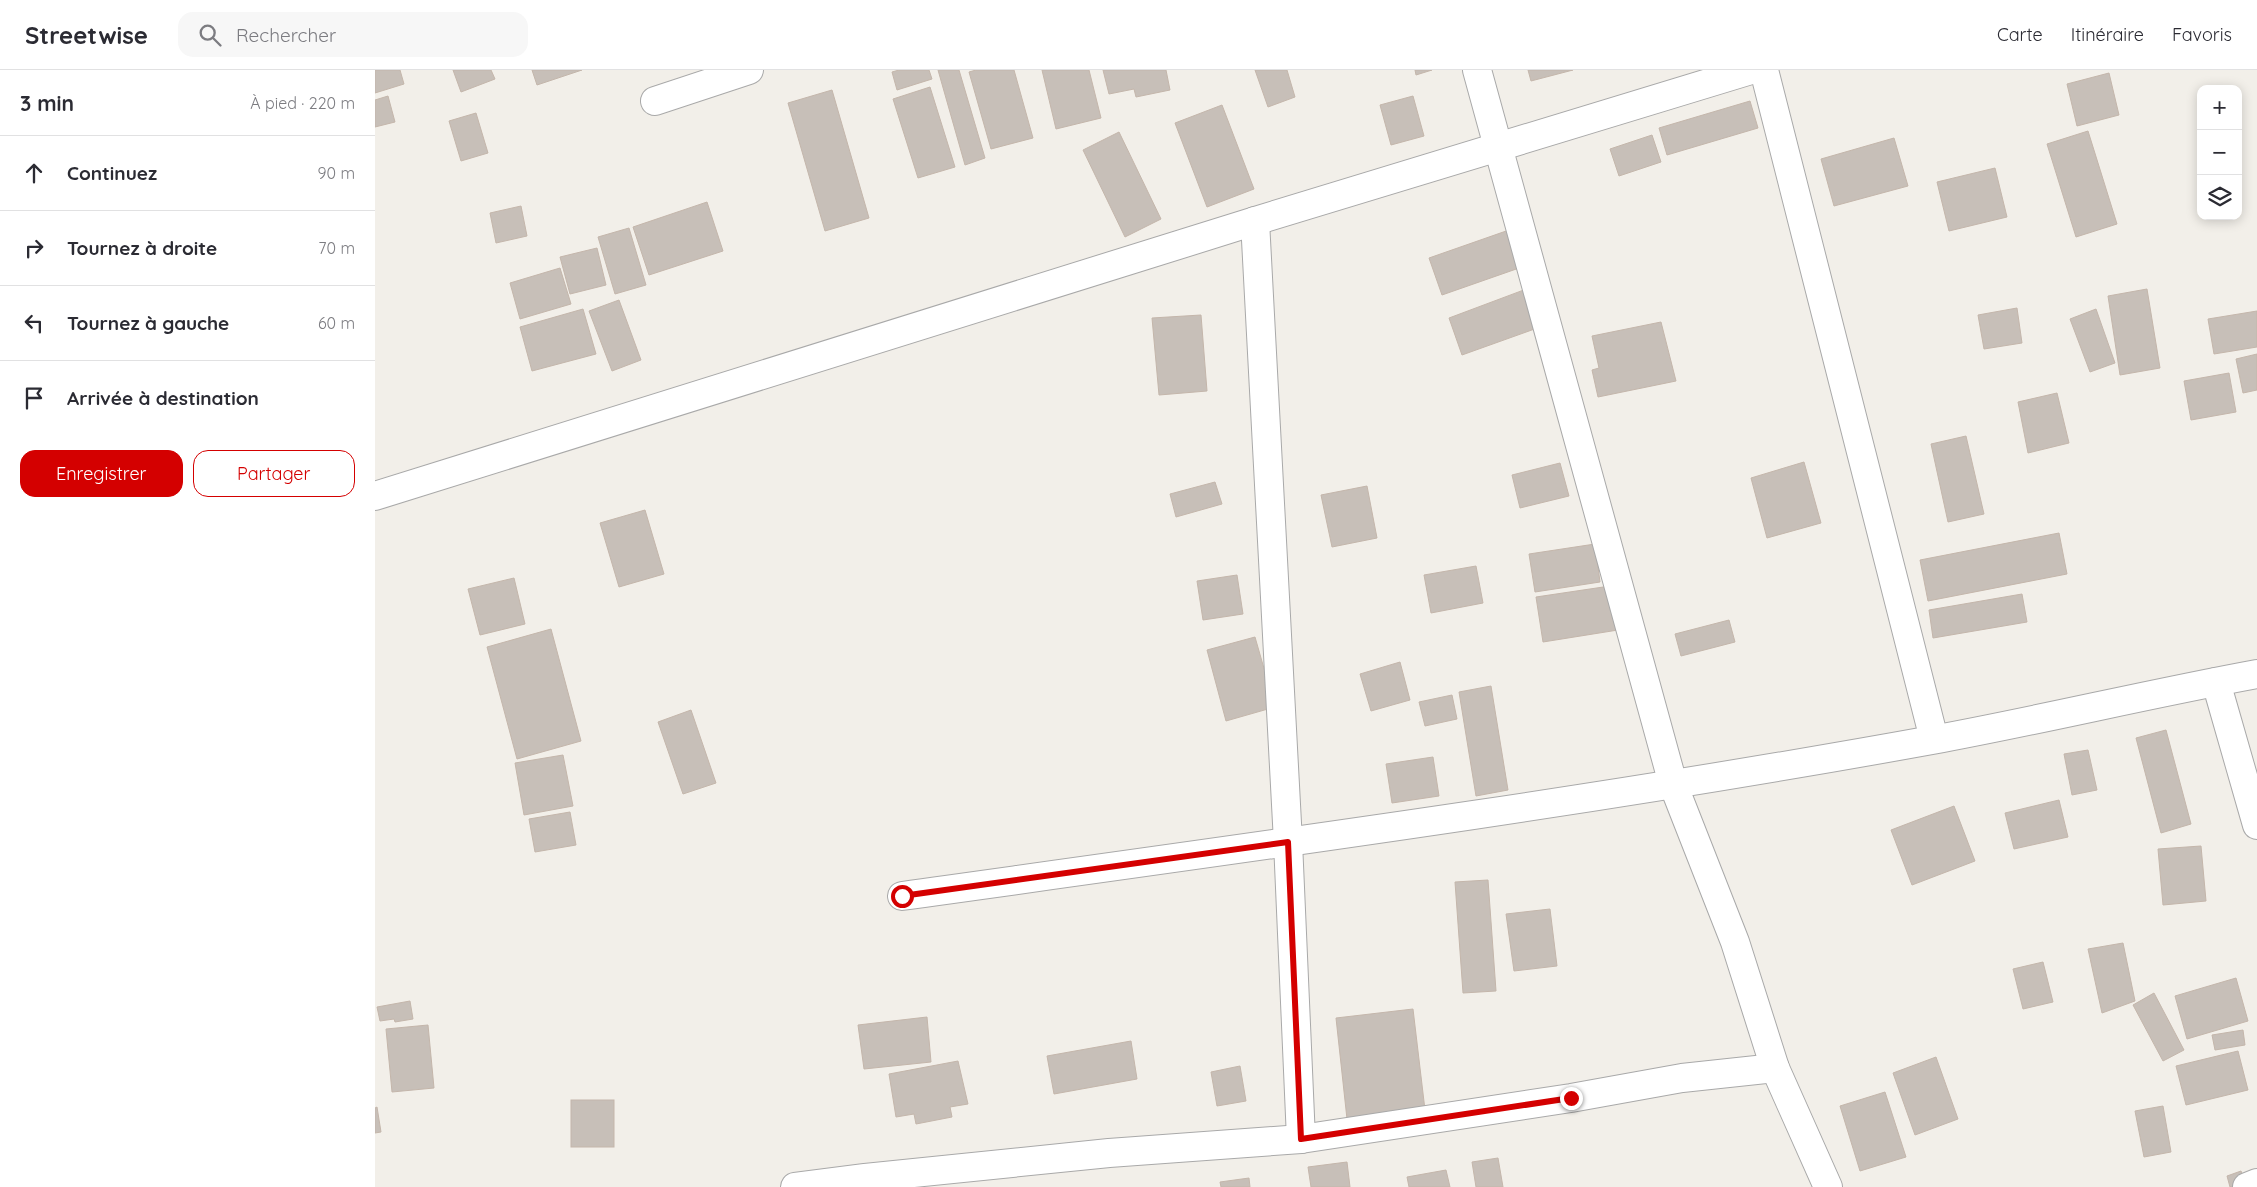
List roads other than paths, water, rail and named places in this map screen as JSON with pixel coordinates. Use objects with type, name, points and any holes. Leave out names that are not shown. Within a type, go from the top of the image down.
[{"type":"street","points":[[655,101],[749,70]]},
{"type":"street","points":[[1477,70],[1673,784],[1735,942],[1775,1068],[1828,1187]]},
{"type":"street","points":[[375,496],[1255,221],[1751,70]]},
{"type":"street","points":[[1764,70],[1934,739]]},
{"type":"street","points":[[1255,221],[1288,842],[1301,1139]]},
{"type":"street","points":[[902,896],[1288,842],[1673,784],[1934,739],[2257,674]]},
{"type":"street","points":[[2215,682],[2257,824]]},
{"type":"street","points":[[795,1187],[1109,1152],[1301,1139],[1571,1098],[1683,1078],[1775,1068]]},
{"type":"street","points":[[2247,1187],[2257,1183]]}]
